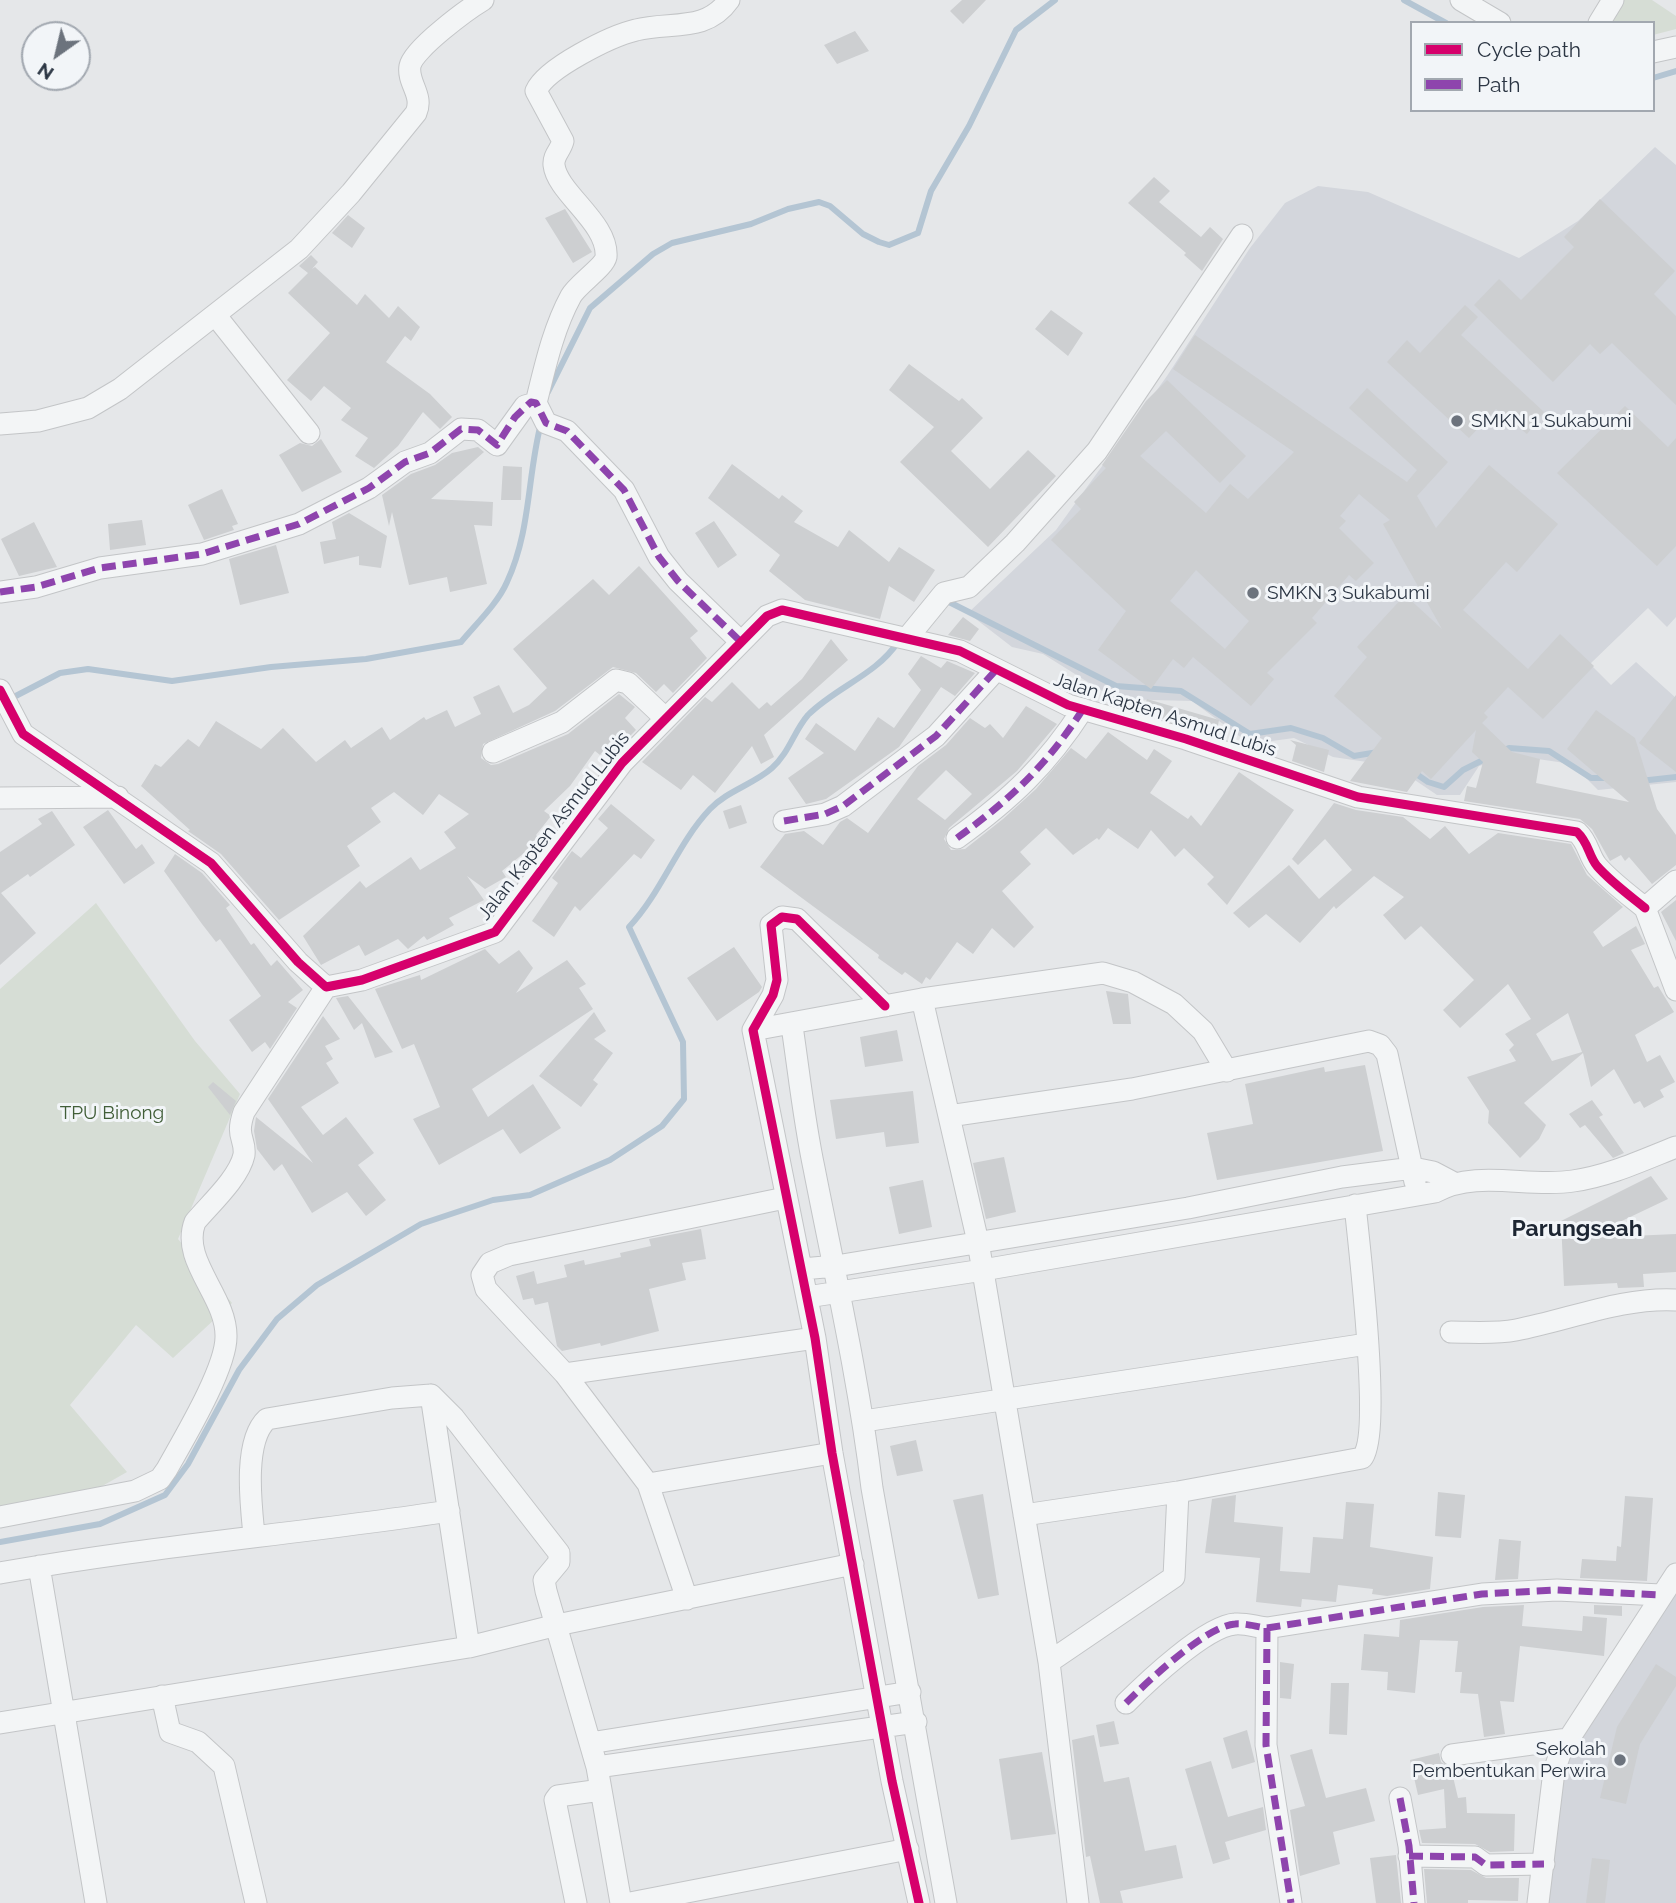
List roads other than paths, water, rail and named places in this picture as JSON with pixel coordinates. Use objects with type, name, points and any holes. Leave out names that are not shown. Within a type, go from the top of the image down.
[{"type":"street","points":[[0,424],[38,421],[88,408],[120,389],[299,249],[351,193],[416,113],[419,101],[410,71],[413,59],[447,26],[483,0]]},
{"type":"street","points":[[729,0],[715,15],[698,24],[634,30],[558,68],[536,91],[563,141],[555,155],[554,169],[599,230],[606,256],[604,264],[573,293],[558,323],[536,403],[546,423],[567,431],[624,490],[659,557],[678,581],[741,642]]},
{"type":"street","points":[[1461,0],[1497,21]]},
{"type":"street","points":[[1600,21],[1614,0]]},
{"type":"street","points":[[1655,52],[1676,47]]},
{"type":"street","points":[[908,637],[944,593],[970,587],[1015,543],[1097,451],[1145,384],[1242,235]]},
{"type":"street","points":[[216,316],[309,433]]},
{"type":"street","points":[[0,592],[36,587],[100,568],[202,554],[299,524],[369,488],[392,474],[405,462],[430,453],[466,427],[478,430],[497,445],[525,406],[536,403]]},
{"type":"street","name":"Jalan Kapten Asmud Lubis","points":[[326,987],[362,980],[495,932],[622,763],[767,616],[782,610],[908,637],[974,656],[1047,697],[1366,799],[1577,832],[1589,846],[1600,868],[1645,908]]},
{"type":"street","points":[[784,821],[825,814],[843,806],[936,736],[996,670]]},
{"type":"street","points":[[493,752],[562,722],[616,680],[628,683],[665,718]]},
{"type":"street","points":[[0,690],[23,734],[211,863],[298,962],[326,987],[244,1112],[238,1133],[244,1148],[240,1164],[195,1222],[191,1233],[192,1252],[219,1304],[226,1338],[220,1365],[167,1469],[160,1479],[135,1491],[0,1517]]},
{"type":"street","points":[[957,838],[1001,806],[1032,778],[1056,750],[1083,709]]},
{"type":"street","points":[[0,798],[118,797]]},
{"type":"street","points":[[1676,881],[1645,908],[1676,990]]},
{"type":"street","points":[[885,1006],[807,926],[797,919],[776,919],[769,932],[778,963],[777,980],[753,1030],[785,1198],[802,1269],[832,1453],[882,1727],[919,1903]]},
{"type":"street","points":[[753,1030],[792,1026],[922,999],[1103,973],[1133,982],[1174,1004],[1203,1031],[1227,1071]]},
{"type":"street","points":[[922,999],[983,1270],[1049,1662],[1078,1903]]},
{"type":"street","points":[[792,1026],[813,1166],[841,1292],[864,1421],[872,1488],[911,1692],[946,1903]]},
{"type":"street","points":[[950,1116],[1132,1089],[1375,1043],[1387,1054],[1418,1194]]},
{"type":"street","points":[[802,1269],[836,1266],[1100,1222],[1342,1177],[1413,1168],[1433,1172],[1452,1182],[1572,1182],[1617,1170],[1676,1147]]},
{"type":"street","points":[[807,1297],[1106,1250],[1435,1192],[1452,1182]]},
{"type":"street","points":[[687,1598],[648,1484],[565,1374],[486,1289],[482,1275],[491,1263],[509,1255],[785,1198]]},
{"type":"street","points":[[1024,1515],[1178,1492],[1362,1458],[1370,1442],[1367,1344],[1355,1205]]},
{"type":"street","points":[[1100,1222],[1106,1250]]},
{"type":"street","points":[[1451,1332],[1513,1331],[1609,1307],[1660,1299],[1676,1300]]},
{"type":"street","points":[[565,1374],[815,1338]]},
{"type":"street","points":[[864,1421],[1367,1344]]},
{"type":"street","points":[[431,1395],[469,1647]]},
{"type":"street","points":[[254,1535],[251,1499],[254,1437],[267,1419],[392,1398],[431,1395],[454,1418],[557,1549],[559,1562],[544,1580],[597,1767],[621,1903]]},
{"type":"street","points":[[648,1484],[832,1453]]},
{"type":"street","points":[[1049,1662],[1174,1577],[1178,1492]]},
{"type":"street","points":[[0,1573],[254,1535],[350,1527],[449,1511]]},
{"type":"street","points":[[0,1723],[469,1647],[557,1625],[853,1564]]},
{"type":"street","points":[[39,1566],[96,1903]]},
{"type":"street","points":[[1538,1903],[1554,1771],[1568,1739],[1676,1574]]},
{"type":"street","points":[[1126,1703],[1177,1657],[1211,1633],[1236,1624],[1267,1628],[1482,1594],[1558,1590],[1661,1595]]},
{"type":"street","points":[[1267,1628],[1266,1745],[1291,1903]]},
{"type":"street","points":[[590,1743],[911,1692]]},
{"type":"street","points":[[162,1696],[170,1732],[198,1742],[224,1766],[256,1903]]},
{"type":"street","points":[[597,1767],[916,1722]]},
{"type":"street","points":[[1452,1755],[1568,1739]]},
{"type":"street","points":[[576,1903],[555,1800],[558,1796],[601,1790]]},
{"type":"street","points":[[1400,1798],[1413,1903]]},
{"type":"street","points":[[630,1903],[908,1849]]},
{"type":"street","points":[[1409,1856],[1475,1857],[1486,1865],[1544,1864]]},
{"type":"waterway","points":[[548,392],[590,308],[653,254],[672,243],[751,224],[788,209],[819,202],[830,206],[863,234],[879,242],[889,245],[918,233],[931,191],[969,126],[1016,30],[1055,0]]},
{"type":"waterway","points":[[1404,0],[1442,21]]},
{"type":"waterway","points":[[1655,77],[1676,71]]},
{"type":"waterway","points":[[8,700],[60,673],[88,669],[172,681],[271,667],[366,659],[461,642],[498,598],[515,562],[525,523],[541,423]]},
{"type":"waterway","points":[[944,603],[949,602],[1116,686],[1181,691],[1250,734],[1291,728],[1323,738],[1354,756],[1378,752]]},
{"type":"waterway","points":[[0,1542],[100,1524],[165,1495],[188,1464],[239,1370],[277,1319],[317,1285],[421,1224],[493,1200],[530,1195],[610,1160],[662,1126],[684,1099],[683,1042],[629,927],[651,899],[688,837],[710,809],[724,797],[772,768],[783,756],[808,715],[879,663],[898,642]]},
{"type":"waterway","points":[[1502,751],[1509,748],[1549,751],[1591,778],[1609,778]]},
{"type":"waterway","points":[[1412,771],[1428,782],[1444,787],[1463,770],[1489,757]]},
{"type":"waterway","points":[[1640,781],[1676,777]]},
{"type":"place","name":"SMKN 1 Sukabumi","points":[[1457,421]]},
{"type":"place","name":"SMKN 3 Sukabumi","points":[[1253,593]]},
{"type":"place","name":"Sekolah Pembentukan Perwira","points":[[1620,1760]]},
{"type":"district","name":"Parungseah","points":[[1577,1229]]},
{"type":"park label","name":"TPU Binong","points":[[112,1113]]}]
